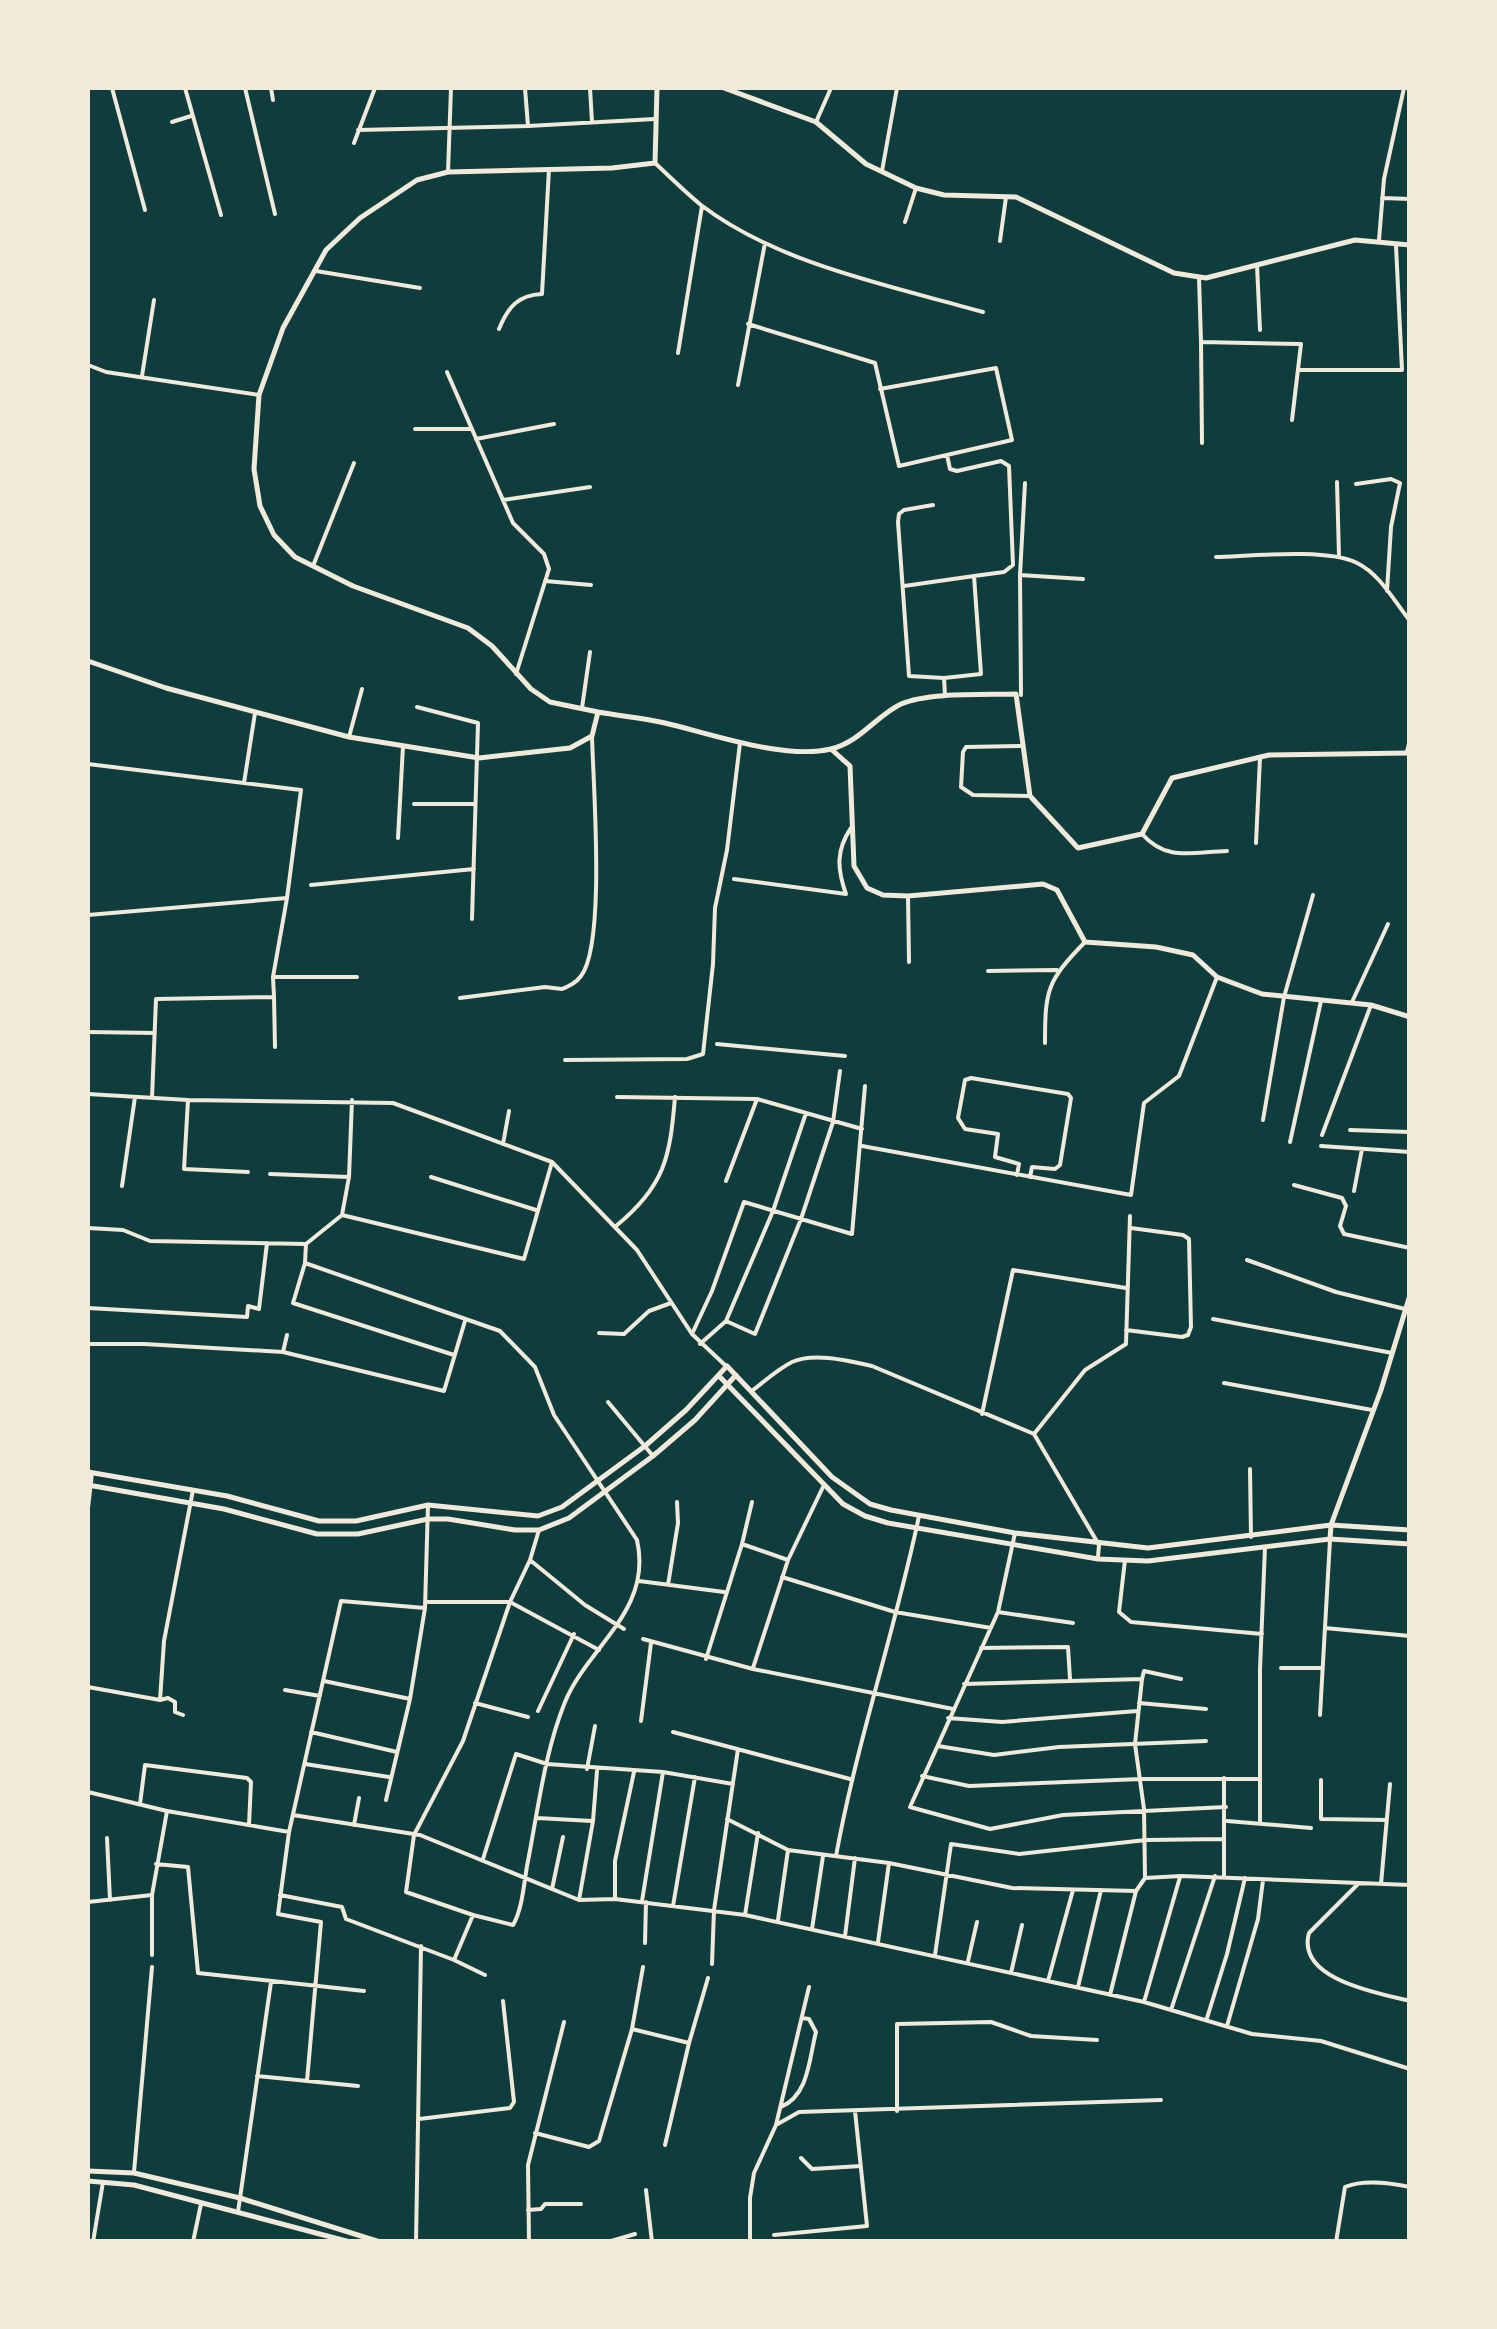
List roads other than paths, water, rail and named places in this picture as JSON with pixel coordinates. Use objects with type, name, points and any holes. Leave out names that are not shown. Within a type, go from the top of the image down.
[{"type":"street","points":[[112,88],[145,210]]},
{"type":"street","points":[[185,88],[221,216]]},
{"type":"street","points":[[244,88],[275,214]]},
{"type":"street","points":[[270,88],[273,100]]},
{"type":"street","points":[[354,143],[376,88]]},
{"type":"street","points":[[448,172],[451,88]]},
{"type":"street","points":[[525,88],[528,126]]},
{"type":"street","points":[[590,88],[592,122]]},
{"type":"street","points":[[654,163],[658,88]]},
{"type":"street","points":[[724,88],[816,122],[866,164],[916,188],[944,194],[1016,197],[1174,273],[1206,278],[1355,240],[1396,246],[1410,244]]},
{"type":"street","points":[[816,122],[831,88]]},
{"type":"street","points":[[882,172],[897,88]]},
{"type":"street","points":[[1379,244],[1382,198],[1404,88]]},
{"type":"street","points":[[172,122],[192,116]]},
{"type":"street","points":[[358,130],[655,118]]},
{"type":"street","points":[[983,312],[860,278],[765,242],[702,206],[654,163],[448,172],[417,180],[360,218],[326,250],[283,328],[259,395],[254,469],[260,506],[274,534],[295,557],[353,586],[468,628],[550,702],[665,723],[740,742],[798,750],[832,749],[862,735],[902,704],[945,696],[1016,694],[1030,796],[1078,848],[1142,834],[1172,778],[1260,758],[1408,753],[1410,739]]},
{"type":"street","points":[[499,329],[505,314],[520,298],[542,294],[549,170]]},
{"type":"street","points":[[905,222],[916,188]]},
{"type":"street","points":[[1000,241],[1006,196]]},
{"type":"street","points":[[1382,198],[1410,200]]},
{"type":"street","points":[[678,353],[702,206]]},
{"type":"street","points":[[738,386],[765,242]]},
{"type":"street","points":[[1298,370],[1402,370],[1396,246]]},
{"type":"street","points":[[1257,265],[1260,330]]},
{"type":"street","points":[[316,272],[420,288]]},
{"type":"street","points":[[1199,277],[1202,443]]},
{"type":"street","points":[[142,376],[154,300]]},
{"type":"street","points":[[748,324],[875,364],[880,389],[899,466],[1012,440],[996,368],[880,389]]},
{"type":"street","points":[[1201,342],[1300,344],[1292,420]]},
{"type":"street","points":[[88,366],[259,395]]},
{"type":"street","points":[[447,372],[513,522],[544,554],[549,569],[516,674]]},
{"type":"street","points":[[476,439],[554,424]]},
{"type":"street","points":[[415,429],[472,429]]},
{"type":"street","points":[[902,586],[1004,572],[1013,566],[1008,466],[1001,461],[956,471],[950,468],[947,456]]},
{"type":"street","points":[[313,566],[354,463]]},
{"type":"street","points":[[1356,484],[1391,479],[1400,483],[1387,591]]},
{"type":"street","points":[[1336,482],[1339,556]]},
{"type":"street","points":[[1021,694],[1020,575],[1025,483]]},
{"type":"street","points":[[503,500],[590,487]]},
{"type":"street","points":[[934,505],[899,514],[908,676],[981,674],[974,576]]},
{"type":"street","points":[[1216,558],[1339,556],[1358,563],[1376,577],[1410,621]]},
{"type":"street","points":[[1020,575],[1083,579]]},
{"type":"street","points":[[544,581],[590,585]]},
{"type":"street","points":[[582,708],[590,652]]},
{"type":"street","points":[[88,661],[166,688],[349,738],[478,758],[570,748],[592,736]]},
{"type":"street","points":[[944,678],[945,696]]},
{"type":"street","points":[[349,738],[362,689]]},
{"type":"street","points":[[416,708],[478,723],[472,919]]},
{"type":"street","points":[[244,783],[256,712]]},
{"type":"street","points":[[460,998],[544,986],[562,989],[583,975],[592,950],[592,736],[598,712]]},
{"type":"street","points":[[566,1060],[687,1059],[703,1054],[715,908],[727,850],[740,742]]},
{"type":"street","points":[[398,838],[403,746]]},
{"type":"street","points":[[1023,746],[966,747],[962,752],[961,786],[973,795],[1030,796]]},
{"type":"street","points":[[832,749],[850,766],[854,866],[867,888],[908,896],[1043,884],[1057,890],[1084,942]]},
{"type":"street","points":[[1256,843],[1260,758]]},
{"type":"street","points":[[88,764],[300,790],[273,977],[275,1047]]},
{"type":"street","points":[[414,804],[476,804]]},
{"type":"street","points":[[734,880],[846,894],[838,850],[851,828]]},
{"type":"street","points":[[1142,834],[1156,850],[1166,852],[1228,851]]},
{"type":"street","points":[[311,885],[474,869]]},
{"type":"street","points":[[1264,1120],[1284,997],[1313,895]]},
{"type":"street","points":[[908,896],[909,962]]},
{"type":"street","points":[[88,915],[287,898]]},
{"type":"street","points":[[1352,1002],[1388,924]]},
{"type":"street","points":[[1045,1043],[1045,999],[1057,970],[1084,942]]},
{"type":"street","points":[[1084,942],[1193,954],[1217,977],[1262,994],[1352,1002],[1410,1017]]},
{"type":"street","points":[[988,970],[1057,970]]},
{"type":"street","points":[[273,977],[357,976]]},
{"type":"street","points":[[862,1146],[1130,1196],[1144,1104],[1179,1076],[1217,977]]},
{"type":"street","points":[[152,1098],[156,999],[274,997]]},
{"type":"street","points":[[1290,1142],[1322,1001]]},
{"type":"street","points":[[1322,1135],[1371,1005]]},
{"type":"street","points":[[88,1032],[155,1033]]},
{"type":"street","points":[[717,1044],[845,1056]]},
{"type":"street","points":[[726,1322],[754,1334],[801,1219],[832,1122],[840,1071]]},
{"type":"street","points":[[1018,1174],[1019,1164],[996,1157],[998,1134],[965,1129],[958,1118],[965,1080],[1048,1090],[1071,1098],[1060,1165],[1055,1170],[1032,1167],[1030,1177]]},
{"type":"street","points":[[692,1334],[744,1202],[852,1234],[865,1086]]},
{"type":"street","points":[[88,1094],[188,1100],[392,1103],[552,1162],[637,1250],[700,1344],[753,1390],[784,1427],[851,1493],[870,1504],[1014,1533],[1148,1548],[1331,1525],[1410,1530]]},
{"type":"street","points":[[616,1226],[649,1196],[662,1174],[671,1146],[674,1097]]},
{"type":"street","points":[[122,1186],[135,1098]]},
{"type":"street","points":[[617,1098],[757,1099],[862,1129]]},
{"type":"street","points":[[726,1181],[757,1099]]},
{"type":"street","points":[[188,1100],[184,1169],[248,1172]]},
{"type":"street","points":[[88,1228],[123,1230],[150,1240],[306,1244],[342,1215],[349,1177],[352,1100]]},
{"type":"street","points":[[504,1144],[509,1111]]},
{"type":"street","points":[[700,1344],[726,1322],[773,1211],[806,1113]]},
{"type":"street","points":[[1350,1130],[1410,1132]]},
{"type":"street","points":[[1321,1146],[1410,1152]]},
{"type":"street","points":[[1354,1192],[1362,1149]]},
{"type":"street","points":[[342,1215],[524,1259],[552,1162]]},
{"type":"street","points":[[270,1174],[349,1177]]},
{"type":"street","points":[[431,1177],[536,1210]]},
{"type":"street","points":[[1294,1185],[1342,1198],[1346,1206],[1340,1226],[1344,1234],[1410,1248]]},
{"type":"street","points":[[1034,1434],[1085,1370],[1126,1344],[1130,1216]]},
{"type":"street","points":[[1126,1330],[1182,1337],[1192,1327],[1189,1240],[1183,1235],[1129,1228]]},
{"type":"street","points":[[88,1308],[247,1317],[248,1306],[258,1309],[266,1243]]},
{"type":"street","points":[[306,1244],[305,1263],[293,1303],[454,1355]]},
{"type":"street","points":[[1247,1260],[1336,1292],[1405,1309]]},
{"type":"street","points":[[305,1263],[500,1332],[535,1367],[554,1415],[637,1540],[641,1557],[639,1581],[617,1626],[568,1696],[554,1730],[516,1923],[507,1924],[406,1892],[414,1836],[464,1741],[510,1602],[539,1530]]},
{"type":"street","points":[[982,1414],[1013,1270],[1126,1288]]},
{"type":"street","points":[[1320,1715],[1331,1525],[1374,1410],[1410,1295]]},
{"type":"street","points":[[599,1333],[624,1334],[649,1311],[672,1302]]},
{"type":"street","points":[[88,1344],[283,1352],[444,1391],[466,1319]]},
{"type":"street","points":[[1213,1320],[1392,1353]]},
{"type":"street","points":[[283,1352],[287,1335]]},
{"type":"street","points":[[753,1390],[792,1362],[854,1362],[1034,1434],[1099,1544],[1098,1559]]},
{"type":"street","points":[[88,1508],[90,1472],[192,1490],[319,1521],[338,1522],[428,1505],[538,1516],[562,1506],[644,1446],[686,1410],[727,1366]]},
{"type":"street","points":[[89,1485],[190,1503],[317,1534],[338,1536],[428,1519],[539,1530],[554,1527],[653,1456],[695,1420],[736,1375]]},
{"type":"street","points":[[719,1376],[823,1486],[843,1504],[865,1516],[1012,1547],[1148,1562],[1330,1539],[1410,1544]]},
{"type":"street","points":[[1224,1383],[1374,1410]]},
{"type":"street","points":[[608,1402],[653,1456]]},
{"type":"street","points":[[1250,1469],[1251,1537]]},
{"type":"street","points":[[753,1670],[788,1560],[823,1486]]},
{"type":"street","points":[[160,1700],[164,1641],[192,1490]]},
{"type":"street","points":[[668,1584],[678,1523],[677,1502]]},
{"type":"street","points":[[706,1659],[752,1502]]},
{"type":"street","points":[[386,1800],[410,1699],[425,1605],[428,1505]]},
{"type":"street","points":[[836,1856],[850,1779],[876,1694],[919,1515]]},
{"type":"street","points":[[1014,1533],[998,1612],[910,1807],[990,1829],[1062,1816],[1226,1807]]},
{"type":"street","points":[[742,1544],[788,1560]]},
{"type":"street","points":[[1260,1822],[1266,1547]]},
{"type":"street","points":[[530,1560],[624,1629]]},
{"type":"street","points":[[1124,1560],[1119,1612],[1131,1622],[1262,1634]]},
{"type":"street","points":[[782,1576],[895,1612],[991,1628]]},
{"type":"street","points":[[639,1581],[726,1592]]},
{"type":"street","points":[[307,2081],[321,1922],[278,1914],[293,1815],[341,1600],[425,1605],[510,1602],[600,1651]]},
{"type":"street","points":[[998,1612],[1073,1623]]},
{"type":"street","points":[[1324,1628],[1410,1636]]},
{"type":"street","points":[[538,1711],[574,1634]]},
{"type":"street","points":[[643,1639],[753,1670],[953,1708]]},
{"type":"street","points":[[641,1722],[651,1642]]},
{"type":"street","points":[[981,1648],[1068,1647],[1070,1680]]},
{"type":"street","points":[[1281,1668],[1322,1668]]},
{"type":"street","points":[[1110,1995],[1136,1890],[1146,1878],[1144,1810],[1135,1744],[1142,1679],[1144,1671],[1150,1670],[1181,1679]]},
{"type":"street","points":[[964,1684],[1142,1679]]},
{"type":"street","points":[[324,1681],[410,1699]]},
{"type":"street","points":[[88,1687],[160,1700],[168,1698],[175,1702],[175,1712],[183,1716]]},
{"type":"street","points":[[285,1690],[320,1696]]},
{"type":"street","points":[[475,1703],[528,1717]]},
{"type":"street","points":[[1139,1703],[1206,1709]]},
{"type":"street","points":[[948,1718],[1002,1722],[1137,1711]]},
{"type":"street","points":[[587,1769],[595,1726]]},
{"type":"street","points":[[311,1732],[397,1752]]},
{"type":"street","points":[[673,1732],[850,1779]]},
{"type":"street","points":[[938,1746],[994,1755],[1059,1747],[1206,1741]]},
{"type":"street","points":[[712,1964],[714,1910],[738,1749]]},
{"type":"street","points":[[483,1860],[516,1754],[546,1764],[663,1772],[734,1784]]},
{"type":"street","points":[[305,1764],[391,1778]]},
{"type":"street","points":[[140,1804],[145,1765],[247,1778],[251,1782],[248,1825]]},
{"type":"street","points":[[580,1900],[598,1770]]},
{"type":"street","points":[[615,1899],[614,1861],[634,1772]]},
{"type":"street","points":[[646,1943],[644,1902],[663,1772]]},
{"type":"street","points":[[922,1776],[969,1786],[1259,1778]]},
{"type":"street","points":[[673,1906],[696,1777]]},
{"type":"street","points":[[1224,1778],[1224,1876]]},
{"type":"street","points":[[1321,1780],[1321,1820],[1387,1820]]},
{"type":"street","points":[[1382,1884],[1390,1784]]},
{"type":"street","points":[[88,1792],[290,1832]]},
{"type":"street","points":[[354,1825],[359,1798]]},
{"type":"street","points":[[152,1955],[152,1894],[166,1810]]},
{"type":"street","points":[[293,1815],[420,1835],[580,1900],[615,1899],[745,1915],[1144,2002],[1252,2034],[1321,2041],[1410,2069]]},
{"type":"street","points":[[537,1818],[593,1821]]},
{"type":"street","points":[[727,1819],[788,1850],[889,1862],[1012,1888],[1136,1890]]},
{"type":"street","points":[[1225,1820],[1312,1828]]},
{"type":"street","points":[[745,1915],[758,1833]]},
{"type":"street","points":[[552,1889],[563,1837]]},
{"type":"street","points":[[107,1838],[110,1900]]},
{"type":"street","points":[[935,1955],[951,1844],[1019,1854],[1146,1840],[1224,1839]]},
{"type":"street","points":[[778,1922],[788,1850]]},
{"type":"street","points":[[812,1929],[823,1856]]},
{"type":"street","points":[[846,1936],[855,1858]]},
{"type":"street","points":[[878,1944],[889,1862]]},
{"type":"street","points":[[156,1864],[188,1867],[198,1973],[364,1991]]},
{"type":"street","points":[[1144,2002],[1181,1876]]},
{"type":"street","points":[[1171,2010],[1215,1876]]},
{"type":"street","points":[[1146,1878],[1224,1876],[1410,1885]]},
{"type":"street","points":[[1206,2019],[1245,1878]]},
{"type":"street","points":[[1227,2026],[1258,1919],[1263,1878]]},
{"type":"street","points":[[1358,1884],[1309,1933],[1308,1954],[1314,1966],[1364,1990],[1410,2001]]},
{"type":"street","points":[[1078,1987],[1102,1889]]},
{"type":"street","points":[[1048,1982],[1073,1890]]},
{"type":"street","points":[[88,1902],[152,1894]]},
{"type":"street","points":[[280,1895],[342,1907],[346,1919],[485,1975]]},
{"type":"street","points":[[454,1960],[472,1915]]},
{"type":"street","points":[[967,1963],[976,1922]]},
{"type":"street","points":[[1011,1973],[1022,1925]]},
{"type":"street","points":[[416,2242],[421,1946]]},
{"type":"street","points":[[536,2133],[588,2147],[597,2144],[632,2028],[643,1967]]},
{"type":"street","points":[[134,2173],[152,1968]]},
{"type":"street","points":[[665,2146],[688,2042],[708,1978]]},
{"type":"street","points":[[238,2212],[271,1982]]},
{"type":"street","points":[[750,2242],[754,2173],[776,2125],[809,1987]]},
{"type":"street","points":[[418,2119],[510,2108],[514,2102],[502,2001]]},
{"type":"street","points":[[780,2107],[793,2102],[802,2091],[816,2032],[809,2019],[802,2018]]},
{"type":"street","points":[[529,2242],[528,2165],[564,2022]]},
{"type":"street","points":[[898,2111],[897,2024],[991,2022],[1031,2036],[1097,2040]]},
{"type":"street","points":[[632,2028],[688,2042]]},
{"type":"street","points":[[257,2076],[358,2086]]},
{"type":"street","points":[[776,2125],[799,2112],[1162,2100]]},
{"type":"street","points":[[774,2236],[867,2226],[855,2111]]},
{"type":"street","points":[[801,2158],[812,2169],[860,2166]]},
{"type":"street","points":[[88,2171],[134,2173],[240,2198],[380,2242]]},
{"type":"street","points":[[93,2242],[104,2181]]},
{"type":"street","points":[[88,2182],[134,2185],[350,2242]]},
{"type":"street","points":[[1336,2242],[1346,2187],[1392,2183],[1410,2187]]},
{"type":"street","points":[[646,2190],[652,2242]]},
{"type":"street","points":[[193,2242],[201,2204]]},
{"type":"street","points":[[528,2210],[542,2210],[544,2204],[581,2204]]},
{"type":"street","points":[[608,2242],[651,2229]]},
{"type":"street","points":[[817,2231],[818,2242]]}]
